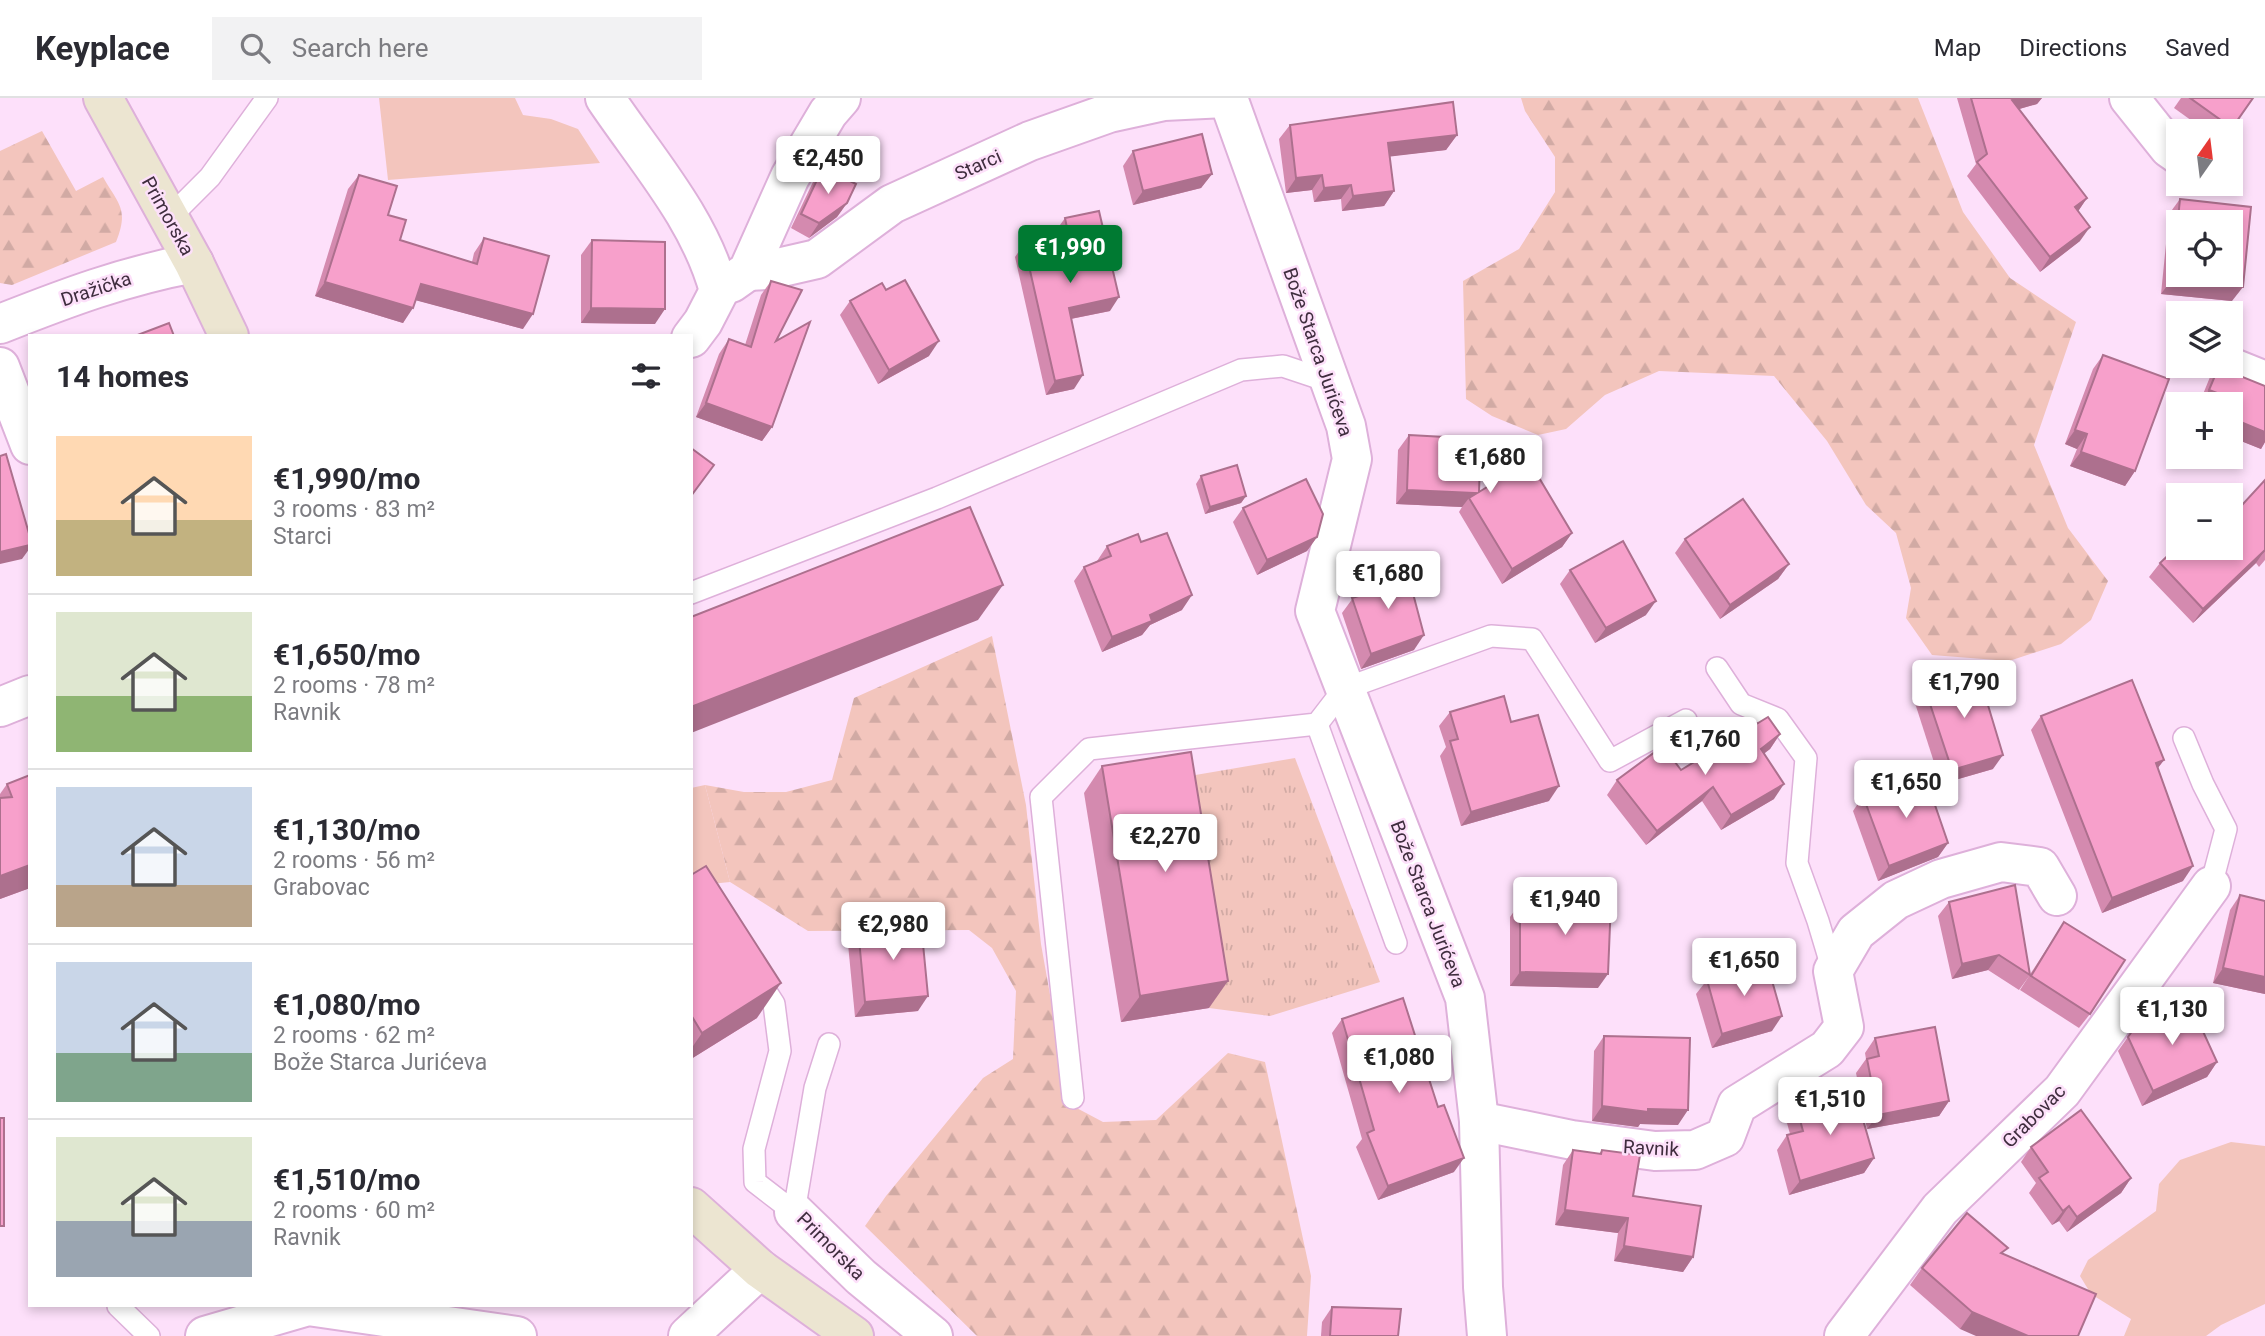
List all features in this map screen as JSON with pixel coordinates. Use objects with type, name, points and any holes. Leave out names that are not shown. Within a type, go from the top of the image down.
[{"type":"street","name":"Primorska","points":[[103,98],[194,263],[228,334]]},
{"type":"street","points":[[605,98],[687,217],[712,264],[734,281]]},
{"type":"street","points":[[693,335],[734,281],[790,177],[828,113],[841,98]]},
{"type":"street","name":"Starci","points":[[734,281],[817,259],[892,204],[1044,137],[1109,113],[1164,101],[1227,98]]},
{"type":"street","name":"Bože Starca Jurićeva","points":[[1227,98],[1346,426],[1352,458],[1315,611],[1465,998],[1479,1121],[1483,1287],[1487,1336]]},
{"type":"street","points":[[2129,98],[2166,144]]},
{"type":"street","name":"Dražička","points":[[0,324],[89,289],[152,271],[194,263]]},
{"type":"street","points":[[0,367],[28,440]]},
{"type":"street","points":[[2243,372],[2265,381]]},
{"type":"street","points":[[0,707],[28,696]]},
{"type":"street","points":[[1833,971],[1856,932],[1896,900],[1941,879],[2001,862],[2040,867],[2057,896]]},
{"type":"street","name":"Grabovac","points":[[1844,1336],[1940,1209],[2062,1091],[2211,886]]},
{"type":"street","name":"Ravnik","points":[[1479,1121],[1572,1140],[1655,1151],[1695,1150],[1725,1137],[1737,1105],[1827,1049],[1844,1027],[1833,971]]},
{"type":"street","points":[[693,1209],[760,1269],[854,1336]]},
{"type":"street","name":"Primorska","points":[[794,1212],[861,1277],[933,1336]]},
{"type":"street","points":[[688,1336],[760,1269]]},
{"type":"street","points":[[205,1336],[305,1307]]},
{"type":"street","points":[[315,1307],[517,1336]]},
{"type":"lane","points":[[169,218],[210,177],[267,98]]},
{"type":"lane","points":[[693,592],[937,498],[1241,370],[1283,366],[1331,382]]},
{"type":"lane","points":[[1073,1098],[1041,797],[1089,749],[1317,723],[1345,690],[1491,636],[1532,639],[1610,761],[1686,720]]},
{"type":"lane","name":"Ravnik","points":[[1717,668],[1741,704],[1778,719],[1806,758],[1797,863],[1833,971]]},
{"type":"lane","points":[[1317,723],[1396,943]]},
{"type":"lane","points":[[2184,738],[2226,829],[2211,886]]},
{"type":"lane","points":[[747,963],[774,1004],[780,1051],[754,1149],[755,1182],[794,1212]]},
{"type":"lane","name":"Primorska","points":[[794,1212],[812,1101],[829,1044]]},
{"type":"lane","points":[[119,1307],[149,1336]]},
{"type":"green space","points":[[379,98],[515,98],[523,115],[551,119],[578,129],[600,163],[388,180]]},
{"type":"green space","points":[[1521,98],[1918,98],[1963,212],[2010,278],[2076,322],[2034,445],[2068,528],[2108,581],[2091,620],[2061,644],[2009,661],[1932,655],[1906,618],[1911,588],[1896,533],[1866,505],[1827,441],[1774,376],[1659,371],[1605,395],[1566,429],[1538,435],[1492,416],[1466,399],[1463,281],[1519,249],[1555,192],[1555,157],[1525,111]]},
{"type":"green space","points":[[42,131],[76,191],[103,177],[118,201],[122,214],[120,231],[116,242],[12,285],[0,283],[0,151]]},
{"type":"green space","points":[[992,636],[1026,805],[1041,944],[1052,1006],[1065,1024],[1071,1105],[1103,1122],[1156,1120],[1228,1053],[1265,1062],[1311,1276],[1307,1336],[977,1336],[865,1226],[886,1196],[983,1078],[1013,1059],[1016,991],[992,948],[969,930],[808,931],[730,882],[705,785],[744,792],[786,792],[832,780],[854,698]]},
{"type":"green space","points":[[1295,758],[1380,982],[1270,1016],[1209,1008],[1172,779]]},
{"type":"green space","points":[[705,785],[730,882],[693,886],[693,788]]},
{"type":"green space","points":[[2231,1142],[2265,1146],[2265,1304],[2221,1325],[2206,1336],[2124,1336],[2131,1319],[2091,1294],[2080,1276],[2088,1260],[2156,1211],[2159,1184],[2180,1160]]},
{"type":"building","points":[[1971,98],[2018,98],[2012,100],[2087,198],[2075,207],[2090,227],[2050,257],[1977,162],[1987,154]]},
{"type":"building","points":[[2190,98],[2253,98],[2238,119],[2219,119]]},
{"type":"building","points":[[1453,102],[1457,135],[1388,143],[1394,191],[1353,196],[1351,185],[1324,188],[1322,175],[1296,178],[1290,125]]},
{"type":"building","points":[[1202,134],[1212,174],[1143,191],[1133,151]]},
{"type":"building","points":[[823,167],[856,184],[847,203],[819,223],[801,214]]},
{"type":"building","points":[[359,175],[397,186],[388,215],[406,220],[400,240],[477,264],[484,238],[549,256],[533,314],[421,284],[413,308],[325,282]]},
{"type":"building","points":[[2180,199],[2251,207],[2243,287],[2243,210],[2179,210]]},
{"type":"building","points":[[1099,211],[1119,297],[1069,308],[1083,375],[1055,381],[1024,244],[1068,233],[1065,218]]},
{"type":"building","points":[[592,240],[665,242],[665,309],[591,308]]},
{"type":"building","points":[[905,280],[939,341],[889,370],[850,301],[882,283],[886,290]]},
{"type":"building","points":[[771,281],[802,290],[776,341],[810,322],[772,427],[706,403],[729,339],[751,347]]},
{"type":"building","points":[[169,323],[173,334],[140,334]]},
{"type":"building","points":[[2103,355],[2169,379],[2135,471],[2081,452],[2087,434],[2075,430]]},
{"type":"building","points":[[2243,377],[2265,386],[2265,432],[2243,423],[2243,392],[2209,390],[2214,378]]},
{"type":"building","points":[[1409,435],[1481,439],[1479,492],[1529,461],[1572,533],[1512,569],[1469,498],[1477,493],[1407,490]]},
{"type":"building","points":[[693,449],[714,465],[693,493]]},
{"type":"building","points":[[6,454],[28,530],[28,545],[0,552],[0,456]]},
{"type":"building","points":[[1237,465],[1246,496],[1210,507],[1201,476]]},
{"type":"building","points":[[1306,479],[1323,514],[1317,537],[1267,560],[1243,508]]},
{"type":"building","points":[[2265,480],[2265,550],[2203,609],[2160,563],[2166,557],[2166,560],[2243,560],[2243,504]]},
{"type":"building","points":[[1743,499],[1789,564],[1730,605],[1685,539]]},
{"type":"building","points":[[970,507],[1003,585],[693,706],[693,616]]},
{"type":"building","points":[[1167,533],[1192,595],[1150,615],[1152,621],[1112,637],[1084,567],[1111,556],[1107,546],[1138,534],[1141,542]]},
{"type":"building","points":[[1623,541],[1656,601],[1606,628],[1570,570]]},
{"type":"building","points":[[1406,567],[1424,635],[1371,654],[1352,598],[1365,594],[1363,581]]},
{"type":"building","points":[[1978,672],[2003,755],[1952,770],[1924,686]]},
{"type":"building","points":[[2132,680],[2164,760],[2156,763],[2193,866],[2112,898],[2041,716]]},
{"type":"building","points":[[1504,696],[1511,722],[1538,715],[1559,786],[1471,812],[1450,741],[1458,739],[1450,712]]},
{"type":"building","points":[[1768,717],[1780,734],[1761,749],[1784,784],[1731,815],[1713,787],[1657,831],[1617,780],[1663,746],[1681,770]]},
{"type":"building","points":[[1191,752],[1228,981],[1140,996],[1102,766]]},
{"type":"building","points":[[28,776],[28,866],[0,876],[0,798],[12,797],[7,784]]},
{"type":"building","points":[[1925,776],[1948,843],[1889,866],[1863,796]]},
{"type":"building","points":[[706,866],[781,983],[702,1033],[693,1018],[693,874]]},
{"type":"building","points":[[2015,885],[2030,975],[1999,955],[1962,964],[1949,902]]},
{"type":"building","points":[[2240,895],[2265,901],[2265,977],[2223,968]]},
{"type":"building","points":[[1611,901],[1608,974],[1520,972],[1520,903]]},
{"type":"building","points":[[2064,922],[2125,960],[2090,1014],[2031,976]]},
{"type":"building","points":[[921,923],[928,996],[865,1002],[858,929]]},
{"type":"building","points":[[1767,963],[1782,1016],[1722,1034],[1707,980]]},
{"type":"building","points":[[1403,998],[1438,1107],[1444,1105],[1464,1158],[1388,1186],[1367,1133],[1374,1130],[1342,1019]]},
{"type":"building","points":[[2190,1003],[2217,1062],[2153,1091],[2128,1037],[2135,1027]]},
{"type":"building","points":[[1935,1027],[1949,1101],[1878,1115],[1867,1059],[1879,1056],[1875,1038]]},
{"type":"building","points":[[1604,1036],[1690,1038],[1688,1110],[1648,1109],[1648,1112],[1602,1106]]},
{"type":"building","points":[[1855,1092],[1874,1158],[1800,1181],[1787,1135],[1803,1131],[1797,1109]]},
{"type":"building","points":[[2081,1110],[2131,1178],[2077,1217],[2069,1206],[2063,1211],[2039,1178],[2048,1172],[2031,1147]]},
{"type":"building","points":[[0,1118],[4,1118],[4,1226],[0,1226]]},
{"type":"building","points":[[1573,1150],[1601,1154],[1602,1150],[1640,1155],[1633,1196],[1701,1206],[1693,1257],[1624,1246],[1628,1218],[1565,1210]]},
{"type":"building","points":[[1967,1213],[2008,1248],[2001,1253],[2096,1294],[2078,1336],[2028,1336],[1972,1312],[1922,1268]]},
{"type":"building","points":[[1332,1307],[1401,1309],[1398,1336],[1330,1336]]}]
